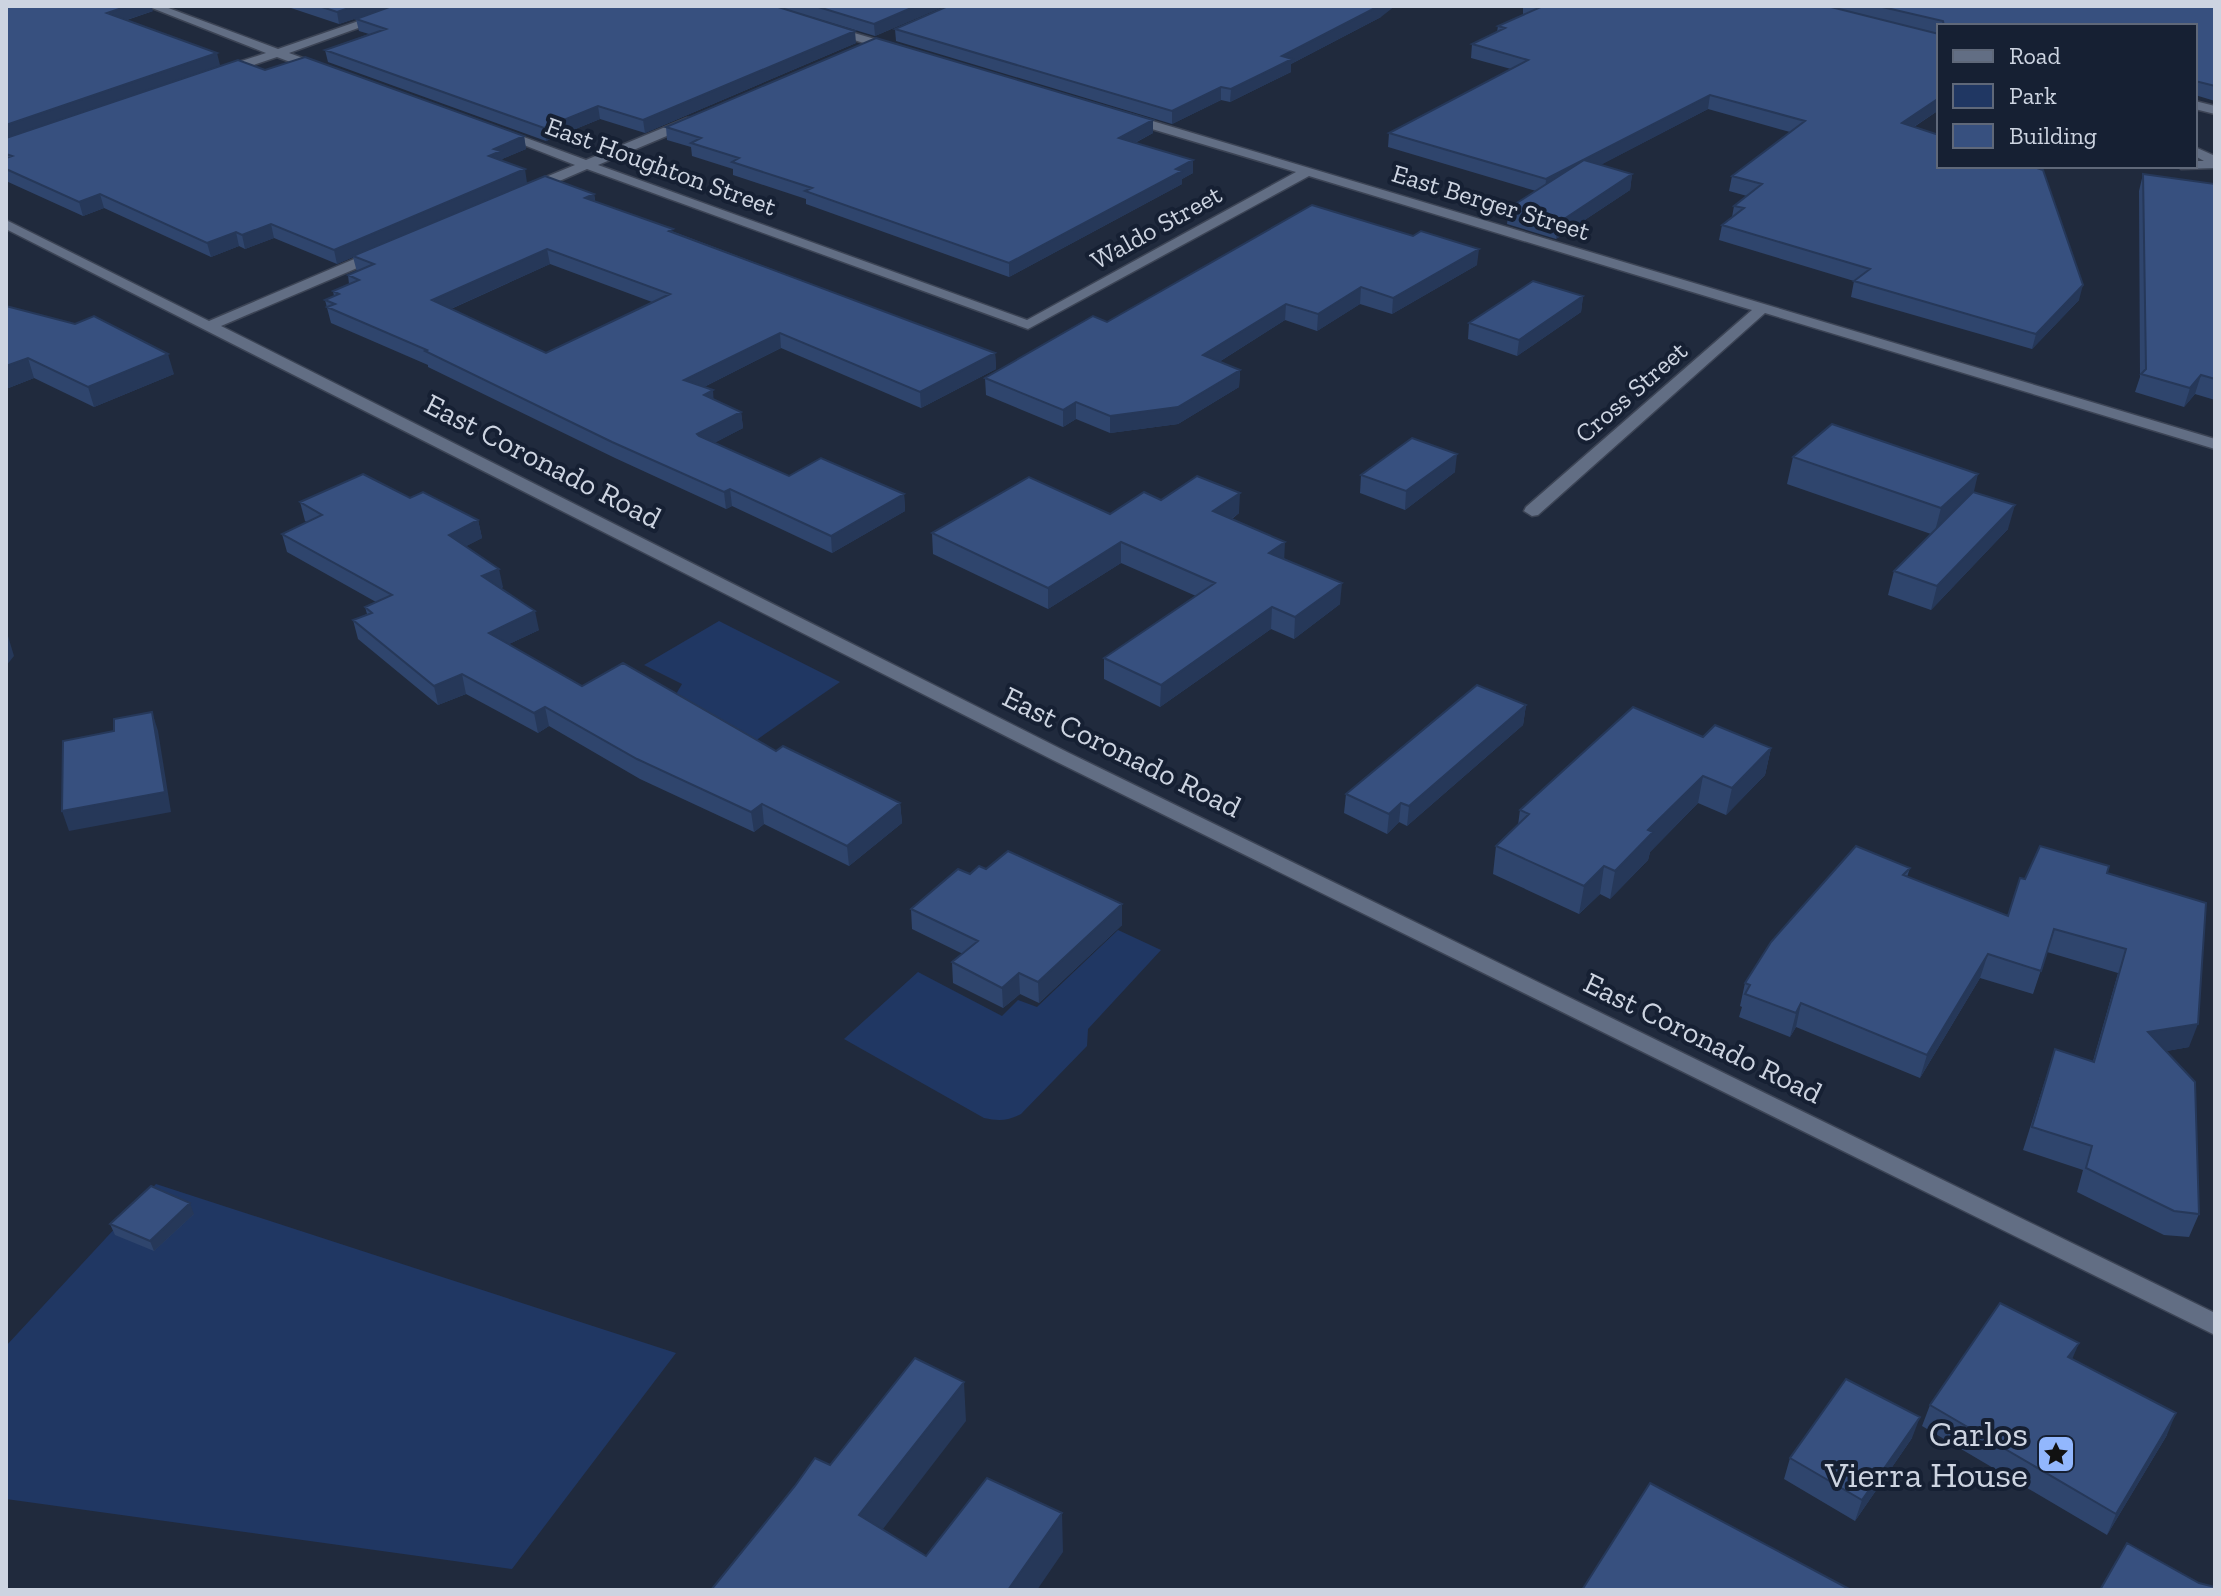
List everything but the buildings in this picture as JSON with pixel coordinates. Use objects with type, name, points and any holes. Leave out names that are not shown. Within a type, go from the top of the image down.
[{"type":"street","points":[[153,6],[336,74]]},
{"type":"street","points":[[215,74],[413,6]]},
{"type":"street","points":[[811,23],[911,53]]},
{"type":"street","points":[[862,49],[891,37]]},
{"type":"street","name":"East Berger Street","points":[[1121,115],[2215,444]]},
{"type":"street","points":[[518,194],[700,117]]},
{"type":"street","name":"East Houghton Street","points":[[493,130],[1028,325]]},
{"type":"street","points":[[2197,152],[2215,163]]},
{"type":"street","name":"Waldo Street","points":[[1028,325],[1307,172]]},
{"type":"street","name":"East Coronado Road","points":[[6,224],[1060,756],[2215,1325]]},
{"type":"street","points":[[209,326],[386,251]]},
{"type":"street","name":"Cross Street","points":[[1532,511],[1761,309]]},
{"type":"green space","points":[[719,621],[840,682],[742,750],[669,706],[682,684],[644,665]]},
{"type":"green space","points":[[1118,930],[1161,950],[1088,1029],[1087,1046],[1016,1116],[1003,1120],[984,1118],[844,1039],[918,972],[1002,1016],[1018,1000],[1037,1007]]},
{"type":"green space","points":[[156,1184],[676,1353],[512,1569],[6,1499],[6,1346]]},
{"type":"place","name":"Carlos Vierra House","points":[[2056,1454]]}]
